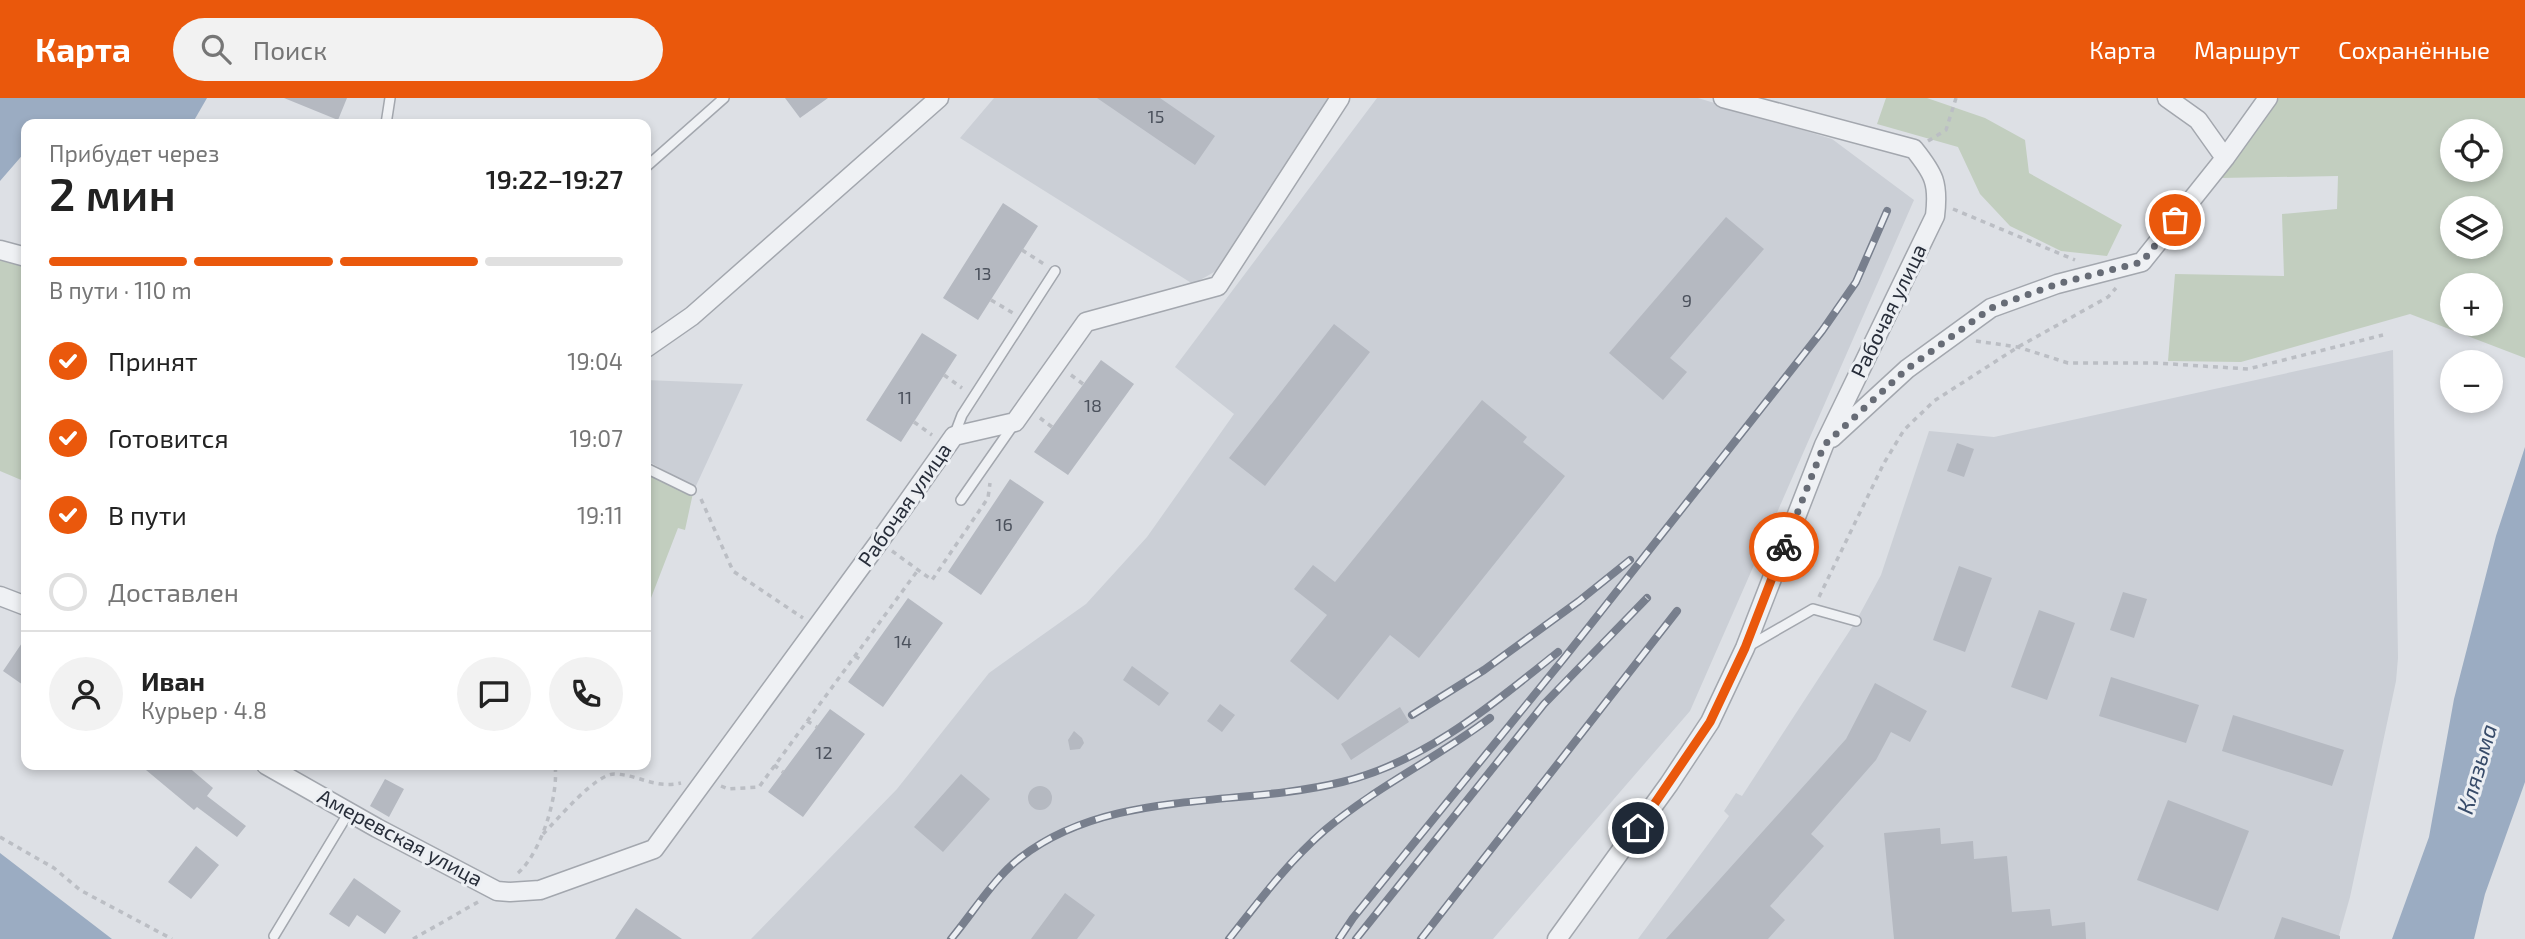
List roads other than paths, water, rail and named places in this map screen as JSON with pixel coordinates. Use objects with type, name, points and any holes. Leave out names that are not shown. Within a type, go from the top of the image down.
[{"type":"street","points":[[651,345],[692,316],[939,98]]},
{"type":"street","points":[[1015,422],[1086,323],[1218,286],[1221,273],[1340,98]]},
{"type":"street","name":"Рабочая улица","points":[[1557,939],[1669,784],[1710,722],[1745,648],[1824,445],[1935,216],[1933,173],[1914,149],[1723,98]]},
{"type":"street","points":[[2167,98],[2198,120],[2225,158]]},
{"type":"street","points":[[1824,445],[1907,369],[1991,308],[2057,284],[2142,262],[2225,158],[2268,98]]},
{"type":"street","points":[[0,250],[21,256]]},
{"type":"street","name":"Рабочая улица","points":[[497,891],[540,890],[654,849],[954,436],[1015,422]]},
{"type":"street","points":[[0,596],[21,604]]},
{"type":"street","name":"Амеревская улица","points":[[275,770],[497,891]]},
{"type":"lane","points":[[387,119],[390,98]]},
{"type":"lane","points":[[651,163],[724,98]]},
{"type":"lane","points":[[954,436],[962,415],[1055,271]]},
{"type":"lane","points":[[961,500],[1015,422]]},
{"type":"lane","points":[[651,470],[691,490]]},
{"type":"lane","points":[[1745,648],[1813,609],[1856,621]]},
{"type":"lane","points":[[274,936],[349,812]]},
{"type":"water","points":[[0,98],[207,98],[195,119],[21,119],[21,157],[0,181]]},
{"type":"water","name":"Клязьма","points":[[2525,447],[2525,782],[2485,894],[2474,939],[2392,939],[2429,837],[2454,699],[2496,536]]},
{"type":"water","points":[[0,853],[112,939],[0,939]]},
{"type":"railway","points":[[1339,939],[1353,918],[1565,657],[1822,331],[1856,282],[1887,211]]},
{"type":"railway","points":[[1412,715],[1484,670],[1630,560]]},
{"type":"railway","points":[[1356,939],[1544,704],[1647,598]]},
{"type":"railway","points":[[1421,939],[1677,611]]},
{"type":"railway","points":[[951,939],[1010,866],[1055,836],[1093,820],[1133,810],[1301,790],[1372,773],[1402,761],[1457,729],[1558,652]]},
{"type":"railway","points":[[1229,939],[1286,869],[1325,830],[1365,800],[1490,718]]}]
